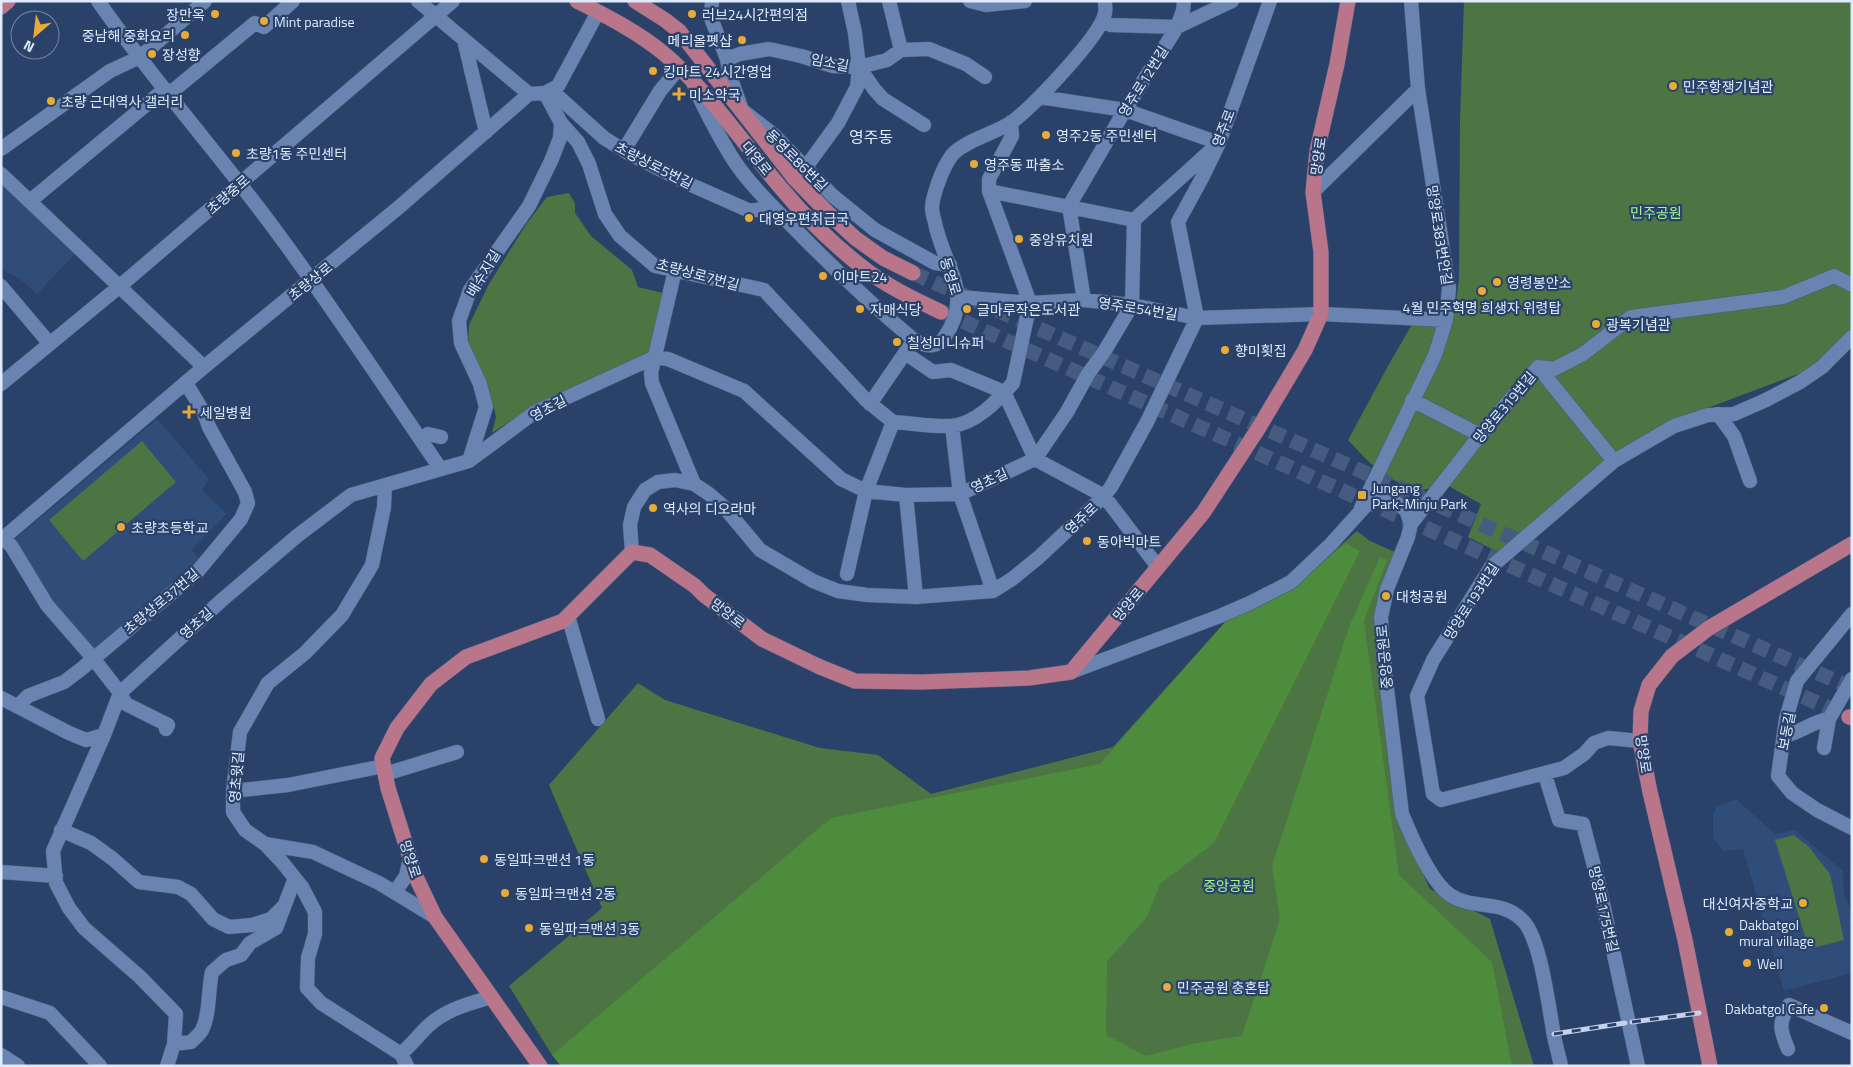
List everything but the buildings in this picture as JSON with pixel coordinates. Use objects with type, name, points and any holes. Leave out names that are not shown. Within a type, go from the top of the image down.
[{"type":"main road","points":[[1,7],[8,1]]},
{"type":"main road","points":[[577,1],[595,6]]},
{"type":"main road","name":"망양로","points":[[540,1066],[435,917],[416,877],[388,788],[382,758],[397,728],[431,684],[466,656],[557,623],[568,616],[632,552],[641,552],[658,560],[695,586],[762,640],[820,667],[855,680],[921,682],[1029,678],[1071,672],[1203,513],[1258,429],[1305,350],[1321,314],[1321,252],[1313,192],[1317,151],[1337,64],[1348,1]]},
{"type":"main road","name":"대영로","points":[[639,2],[679,31],[795,179],[828,214],[855,238],[883,258],[913,273]]},
{"type":"main road","name":"대영로","points":[[595,6],[661,51],[679,68],[729,123],[782,189],[821,231],[856,262],[885,283],[941,312]]},
{"type":"main road","name":"망양로","points":[[1710,1066],[1684,940],[1650,792],[1640,741],[1640,711],[1650,685],[1672,656],[1709,628],[1852,544]]},
{"type":"street","points":[[98,1],[240,183],[312,279],[440,468]]},
{"type":"street","points":[[1,149],[110,71],[140,57],[205,1]]},
{"type":"street","points":[[30,201],[255,22],[264,27],[293,1]]},
{"type":"street","points":[[418,1],[529,94],[548,91],[558,86],[595,6]]},
{"type":"street","name":"초량중로","points":[[1,384],[120,286],[453,1]]},
{"type":"street","points":[[712,1],[711,18],[727,59],[730,76],[742,110]]},
{"type":"street","points":[[806,167],[838,123],[857,87],[860,67],[848,1]]},
{"type":"street","points":[[889,1],[901,50]]},
{"type":"street","points":[[970,1],[986,5],[1025,1]]},
{"type":"street","name":"동영로","points":[[914,340],[922,345],[934,346],[941,342],[948,332],[957,310],[959,297],[950,265],[939,238],[932,208],[937,186],[954,154],[962,147],[1011,122],[1040,97],[1091,41],[1102,22],[1105,13],[1105,1]]},
{"type":"street","name":"영주로12번길","points":[[1069,206],[1177,26],[1183,11],[1184,1]]},
{"type":"street","points":[[1102,22],[1110,25],[1177,26],[1232,1]]},
{"type":"street","name":"영주로","points":[[632,552],[630,525],[634,507],[646,490],[658,482],[675,480],[694,484],[724,507],[760,550],[813,581],[838,591],[867,595],[916,597],[993,591],[1039,558],[1112,487],[1147,422],[1197,318],[1178,222],[1219,143],[1270,1]]},
{"type":"street","name":"망양로383번안길","points":[[1359,510],[1435,355],[1446,320],[1449,288],[1418,89],[1412,1]]},
{"type":"street","points":[[464,40],[486,132]]},
{"type":"street","name":"임소길","points":[[727,59],[740,54],[769,49],[833,66],[860,67],[887,60],[901,50],[929,49],[966,64],[985,77]]},
{"type":"street","points":[[860,67],[883,99],[924,125]]},
{"type":"street","points":[[624,150],[660,92],[679,68]]},
{"type":"street","points":[[692,81],[701,102],[732,158],[770,204],[852,287],[914,340],[870,404]]},
{"type":"street","points":[[1313,192],[1418,89]]},
{"type":"street","name":"초량상로7번길","points":[[548,91],[561,123],[578,142],[589,164],[605,214],[620,236],[656,266],[764,290],[870,404],[893,422]]},
{"type":"street","name":"초량상로5번길","points":[[548,91],[604,138],[689,184],[750,211],[762,209],[770,204]]},
{"type":"street","name":"초량상로","points":[[3,539],[529,94]]},
{"type":"street","points":[[1035,459],[1067,412],[1088,374],[1104,352],[1132,305],[1134,220],[1219,143],[1125,110],[1040,97]]},
{"type":"street","name":"동영로86번길","points":[[742,110],[774,135],[833,196],[875,230],[935,263],[950,265]]},
{"type":"street","points":[[720,137],[719,120],[722,119],[729,123]]},
{"type":"street","points":[[847,574],[866,491],[893,422],[952,426],[972,420],[1013,383],[1030,303],[989,191],[989,179],[1012,136],[1011,122]]},
{"type":"street","name":"배수지길","points":[[469,461],[486,407],[480,384],[461,343],[459,321],[470,290],[529,206],[552,160],[560,138],[561,123]]},
{"type":"street","points":[[1,174],[204,367]]},
{"type":"street","points":[[989,191],[1134,220]]},
{"type":"street","points":[[1069,206],[1084,300]]},
{"type":"street","points":[[675,270],[651,373],[652,383],[694,484]]},
{"type":"street","name":"망양로319번길","points":[[1411,524],[1480,435],[1538,367],[1554,369],[1583,354],[1631,317],[1783,297],[1834,276],[1852,284]]},
{"type":"street","points":[[1,286],[50,344]]},
{"type":"street","name":"영주로54번길","points":[[959,297],[1030,303],[1084,300],[1132,305],[1197,318],[1321,314]]},
{"type":"street","points":[[1321,314],[1446,320]]},
{"type":"street","name":"망양로193번길","points":[[1640,741],[1608,738],[1594,743],[1584,754],[1564,768],[1545,775],[1441,800],[1433,794],[1417,696],[1433,660],[1491,567],[1614,461],[1674,426],[1708,415],[1734,414],[1766,400],[1800,382],[1822,367],[1849,343]]},
{"type":"street","points":[[905,353],[933,372],[951,370],[1004,392],[1035,459],[1104,496],[1158,567]]},
{"type":"street","name":"영초길","points":[[167,1066],[174,1044],[176,1014],[140,977],[84,928],[69,908],[56,883],[53,851],[104,735],[120,693],[222,600],[297,536],[351,495],[469,461],[536,412],[656,357],[668,359],[744,391],[841,478],[866,491],[906,495],[960,494],[1035,459]]},
{"type":"street","points":[[1538,367],[1614,461]]},
{"type":"street","name":"초량상로37번길","points":[[19,705],[28,696],[64,682],[198,571],[241,518],[248,504],[245,492],[208,427],[204,413],[186,383]]},
{"type":"street","points":[[1412,400],[1480,435]]},
{"type":"street","points":[[1718,414],[1734,436],[1750,481]]},
{"type":"street","points":[[952,426],[960,494],[993,591]]},
{"type":"street","name":"영초윗길","points":[[385,485],[384,508],[372,565],[342,615],[305,653],[268,683],[240,732],[233,791],[233,812],[245,830],[265,844],[295,878],[315,912],[315,934],[308,958],[307,988],[321,1003],[404,1060]]},
{"type":"street","points":[[906,495],[916,597]]},
{"type":"street","points":[[1071,672],[1211,620],[1250,604],[1291,582],[1331,544],[1359,510],[1372,501],[1379,499],[1395,502],[1406,510],[1411,524]]},
{"type":"street","name":"중앙공원로","points":[[1411,524],[1408,537],[1387,589],[1381,617],[1385,672],[1402,814],[1438,885],[1451,896],[1465,901],[1505,908],[1516,914],[1526,923],[1539,956],[1562,1066]]},
{"type":"street","points":[[3,539],[12,547],[47,605],[93,658],[120,693],[126,704],[168,725],[166,729]]},
{"type":"street","name":"보동길","points":[[1852,614],[1797,681],[1786,719],[1778,776],[1792,793],[1817,810],[1852,828]]},
{"type":"street","points":[[568,616],[598,719]]},
{"type":"street","points":[[1824,748],[1829,719],[1852,679]]},
{"type":"street","points":[[1,698],[19,705],[69,733],[86,740],[104,735]]},
{"type":"street","points":[[1784,736],[1804,729],[1819,720],[1829,719]]},
{"type":"street","points":[[233,791],[288,785],[385,770],[457,752]]},
{"type":"street","name":"망양로175번길","points":[[1545,775],[1559,820],[1583,824],[1599,885],[1638,1066]]},
{"type":"street","points":[[61,830],[91,843],[113,859],[138,882],[178,887],[191,894],[213,919],[229,926],[252,926],[271,919],[283,907]]},
{"type":"street","points":[[265,844],[313,852],[395,892],[435,917]]},
{"type":"street","points":[[395,892],[406,876],[410,858]]},
{"type":"street","points":[[1,872],[56,876]]},
{"type":"street","points":[[174,1044],[192,1042],[202,1030],[212,972],[226,960],[241,955],[250,943],[276,928],[295,878]]},
{"type":"street","points":[[404,1060],[429,1025],[448,1012],[471,1002],[492,997]]},
{"type":"street","points":[[1,998],[50,1014],[100,1066]]},
{"type":"street","points":[[1788,1049],[1781,1032],[1782,1017],[1789,1004],[1852,1033]]},
{"type":"street","points":[[1,1055],[18,1066]]},
{"type":"shaded area","points":[[1,181],[77,252],[37,294],[20,279],[1,269]]},
{"type":"shaded area","name":"초량초등학교","points":[[157,419],[209,479],[202,490],[227,514],[191,550],[203,561],[94,653],[45,595],[14,540]]},
{"type":"shaded area","name":"대신여자중학교","points":[[1736,799],[1775,834],[1795,830],[1843,871],[1844,895],[1852,912],[1852,973],[1784,991],[1743,849],[1723,851],[1713,838],[1713,814],[1717,806]]},
{"type":"green space","name":"민주공원","points":[[1464,1],[1852,1],[1852,339],[1839,344],[1806,371],[1673,421],[1607,459],[1498,552],[1468,537],[1481,504],[1447,485],[1416,491],[1384,475],[1348,440],[1414,321],[1453,321],[1459,280],[1460,121]]},
{"type":"green space","points":[[569,193],[575,203],[575,213],[591,236],[632,270],[638,287],[663,293],[655,353],[610,370],[527,410],[492,433],[496,417],[489,389],[468,347],[469,325],[489,284],[527,223],[547,197]]},
{"type":"green space","points":[[142,441],[176,482],[83,561],[49,520]]},
{"type":"green space","name":"중앙공원","points":[[1357,531],[1370,541],[1397,553],[1384,588],[1397,817],[1430,889],[1490,919],[1534,1066],[561,1066],[552,1055],[509,986],[602,908],[549,785],[638,683],[665,700],[820,748],[878,755],[931,794],[1113,747],[1227,620],[1294,587]]},
{"type":"green space","name":"중앙공원","points":[[1346,543],[1360,551],[1214,843],[1160,884],[1147,917],[1107,961],[1106,1035],[1146,1056],[1196,1043],[1242,1036],[1280,919],[1272,866],[1349,627],[1380,557],[1387,560],[1364,621],[1399,875],[1492,962],[1512,1066],[561,1066],[552,1055],[831,818],[1100,764],[1227,620],[1294,587]]},
{"type":"green space","points":[[1794,835],[1809,847],[1830,874],[1844,940],[1809,949],[1775,840]]},
{"type":"tunnel","points":[[913,273],[1852,688]]},
{"type":"tunnel","points":[[942,312],[1849,717]]},
{"type":"railway","points":[[1632,1022],[1699,1013]]},
{"type":"railway","points":[[1554,1034],[1625,1023]]},
{"type":"place","name":"장만옥","points":[[215,14]]},
{"type":"place","name":"러브24시간편의점","points":[[692,14]]},
{"type":"place","name":"Mint paradise","points":[[264,21]]},
{"type":"place","name":"중남해 중화요리","points":[[185,35]]},
{"type":"place","name":"메리올펫샵","points":[[742,40]]},
{"type":"place","name":"장성향","points":[[152,54]]},
{"type":"place","name":"킹마트 24시간영업","points":[[653,71]]},
{"type":"place","name":"민주항쟁기념관","points":[[1673,86]]},
{"type":"place","name":"미소약국","points":[[679,94]]},
{"type":"place","name":"초량 근대역사 갤러리","points":[[51,101]]},
{"type":"place","name":"영주2동 주민센터","points":[[1046,135]]},
{"type":"place","name":"초량1동 주민센터","points":[[236,153]]},
{"type":"place","name":"영주동 파출소","points":[[974,164]]},
{"type":"place","name":"대영우편취급국","points":[[749,218]]},
{"type":"place","name":"중앙유치원","points":[[1019,239]]},
{"type":"place","name":"이마트24","points":[[823,276]]},
{"type":"place","name":"영령봉안소","points":[[1497,282]]},
{"type":"place","name":"4월 민주혁명 희생자 위령탑","points":[[1482,291]]},
{"type":"place","name":"자매식당","points":[[860,309]]},
{"type":"place","name":"글마루작은도서관","points":[[967,309]]},
{"type":"place","name":"광복기념관","points":[[1596,324]]},
{"type":"place","name":"칠성미니슈퍼","points":[[897,342]]},
{"type":"place","name":"향미횟집","points":[[1225,350]]},
{"type":"place","name":"세일병원","points":[[189,412]]},
{"type":"place","name":"Jungang Park-Minju Park","points":[[1362,495]]},
{"type":"place","name":"역사의 디오라마","points":[[653,508]]},
{"type":"place","name":"초량초등학교","points":[[121,527]]},
{"type":"place","name":"동아빅마트","points":[[1087,541]]},
{"type":"place","name":"대청공원","points":[[1386,596]]},
{"type":"place","name":"동일파크맨션 1동","points":[[484,859]]},
{"type":"place","name":"동일파크맨션 2동","points":[[505,893]]},
{"type":"place","name":"대신여자중학교","points":[[1803,903]]},
{"type":"place","name":"동일파크맨션 3동","points":[[529,928]]},
{"type":"place","name":"Dakbatgol mural village","points":[[1729,932]]},
{"type":"place","name":"Well","points":[[1747,963]]},
{"type":"place","name":"민주공원 충혼탑","points":[[1167,987]]},
{"type":"place","name":"Dakbatgol Cafe","points":[[1824,1008]]},
{"type":"district","name":"영주동","points":[[871,137]]}]
